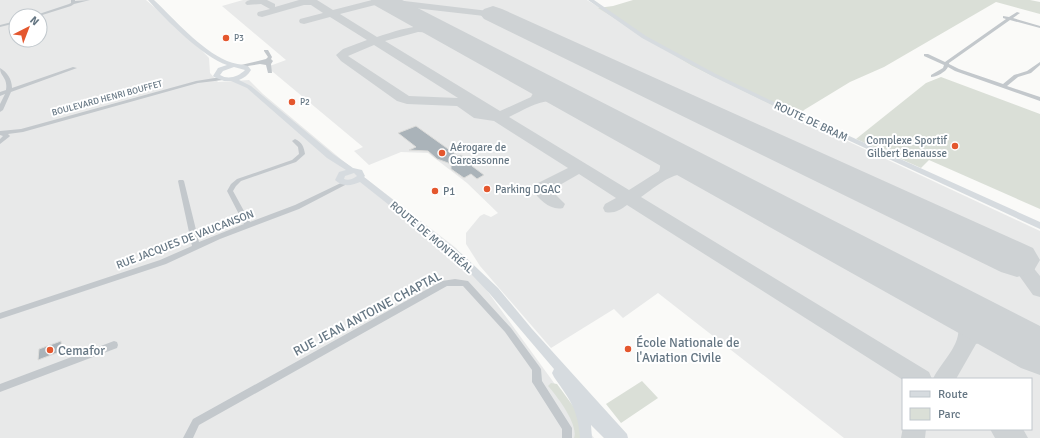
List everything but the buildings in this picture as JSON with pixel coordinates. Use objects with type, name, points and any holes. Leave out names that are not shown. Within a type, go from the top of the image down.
[{"type":"main road","points":[[151,0],[215,57],[220,63],[221,68],[219,74]]},
{"type":"main road","name":"ROUTE DE BRAM","points":[[591,0],[644,37],[714,75],[794,114],[1040,226]]},
{"type":"main road","points":[[215,57],[229,65],[243,66],[247,68],[245,74],[249,87]]},
{"type":"main road","points":[[219,74],[234,66]]},
{"type":"main road","points":[[219,74],[249,87],[330,156],[351,170],[344,180]]},
{"type":"main road","points":[[232,79],[245,74]]},
{"type":"main road","points":[[330,156],[344,180]]},
{"type":"main road","name":"ROUTE DE MONTRÉAL","points":[[351,170],[359,172],[360,178],[459,256],[494,291],[528,332],[622,438]]},
{"type":"main road","points":[[344,180],[356,181],[360,178]]},
{"type":"main road","name":"ROUTE DE MONTRÉAL","points":[[344,180],[360,185],[384,197]]},
{"type":"main road","name":"ROUTE DE MONTRÉAL","points":[[528,332],[578,401],[612,438]]},
{"type":"main road","points":[[578,401],[585,422],[586,438]]},
{"type":"street","points":[[48,11],[73,2],[88,0]]},
{"type":"street","points":[[933,76],[945,69],[948,62],[1012,19],[1018,13]]},
{"type":"street","points":[[1004,17],[1040,27]]},
{"type":"street","points":[[245,74],[265,62],[270,57],[266,52]]},
{"type":"street","points":[[926,55],[941,60],[947,66],[1040,99]]},
{"type":"street","points":[[243,66],[265,62]]},
{"type":"street","points":[[265,62],[270,72]]},
{"type":"street","points":[[1004,86],[1016,76],[1029,72],[1040,63]]},
{"type":"street","points":[[0,94],[75,68]]},
{"type":"street","points":[[0,69],[8,76],[10,84],[0,110]]},
{"type":"street","name":"BOULEVARD HENRI BOUFFET","points":[[0,142],[3,135],[198,82],[219,74]]},
{"type":"street","points":[[248,226],[230,191],[232,185],[239,180],[294,160],[302,154],[301,147],[295,141]]},
{"type":"street","name":"RUE JACQUES DE VAUCANSON","points":[[0,316],[163,262],[196,247],[297,207],[329,191],[344,180]]},
{"type":"street","points":[[181,181],[196,247]]},
{"type":"street","name":"RUE JEAN ANTOINE CHAPTAL","points":[[188,438],[196,422],[445,283],[455,282],[465,283],[475,292],[512,336],[536,369],[537,382],[567,428],[567,438]]},
{"type":"street","points":[[0,388],[114,345]]},
{"type":"shaded area","points":[[0,0],[146,0],[191,39],[209,58],[210,73],[218,82],[249,80],[263,94],[342,160],[456,248],[594,438],[0,438]]},
{"type":"shaded area","points":[[243,0],[587,0],[692,66],[798,118],[1040,231],[1040,438],[844,438],[658,293],[623,318],[614,309],[551,348],[480,266],[466,244],[466,233],[480,216],[484,214],[491,217],[498,213],[467,183],[428,153],[401,152],[369,165],[354,151],[363,147],[267,67],[286,60],[222,6]]},
{"type":"green space","points":[[633,0],[1030,0],[1040,2],[1040,14],[996,2],[884,67],[850,82],[804,110],[798,118],[692,66],[598,8],[613,6]]},
{"type":"green space","name":"Complexe Sportif Gilbert Benausse","points":[[941,77],[1040,114],[1040,209],[929,160],[921,168],[856,139],[926,83]]},
{"type":"green space","points":[[642,381],[658,398],[621,423],[606,404]]},
{"type":"green space","points":[[551,383],[557,384],[576,410],[583,438],[574,438],[575,432],[570,418],[562,403],[548,386]]},
{"type":"taxiway","points":[[310,0],[332,14]]},
{"type":"taxiway","points":[[250,3],[262,1],[271,6]]},
{"type":"taxiway","points":[[332,14],[379,1],[493,14]]},
{"type":"taxiway","points":[[262,14],[303,2],[313,2]]},
{"type":"taxiway","points":[[304,21],[332,14]]},
{"type":"taxiway","points":[[332,14],[376,41]]},
{"type":"taxiway","points":[[376,41],[405,31],[418,29],[439,30]]},
{"type":"taxiway","points":[[376,41],[498,117]]},
{"type":"taxiway","points":[[376,41],[347,51],[342,55],[345,59],[407,100],[460,102],[479,115],[498,117]]},
{"type":"taxiway","points":[[537,83],[541,89],[537,99]]},
{"type":"taxiway","points":[[537,99],[552,97],[569,100]]},
{"type":"taxiway","points":[[498,117],[537,99]]},
{"type":"taxiway","points":[[498,117],[628,197]]},
{"type":"taxiway","points":[[657,147],[667,159],[668,169],[666,174]]},
{"type":"taxiway","points":[[557,204],[541,190],[542,188],[575,170],[575,165]]},
{"type":"taxiway","points":[[666,174],[683,169],[709,175]]},
{"type":"taxiway","points":[[628,197],[666,174]]},
{"type":"taxiway","points":[[611,208],[628,197]]},
{"type":"taxiway","points":[[628,197],[919,378]]},
{"type":"taxiway","points":[[1017,260],[1040,290]]},
{"type":"taxiway","points":[[945,378],[965,346],[969,332],[968,322],[948,303]]},
{"type":"taxiway","points":[[969,338],[984,333],[991,333],[1005,336],[1025,345]]},
{"type":"taxiway","points":[[913,438],[914,430]]},
{"type":"taxiway","points":[[1004,430],[1016,438]]},
{"type":"runway","points":[[383,0],[1040,352]]},
{"type":"runway","points":[[493,14],[1017,260]]},
{"type":"place","name":"P3","points":[[226,38]]},
{"type":"place","name":"P2","points":[[292,102]]},
{"type":"place","name":"Complexe Sportif Gilbert Benausse","points":[[955,146]]},
{"type":"place","name":"Aérogare de Carcassonne","points":[[442,153]]},
{"type":"place","name":"Parking DGAC","points":[[487,189]]},
{"type":"place","name":"P1","points":[[435,191]]},
{"type":"place","name":"École Nationale de l'Aviation Civile","points":[[628,349]]},
{"type":"place","name":"Cemafor","points":[[50,350]]}]
